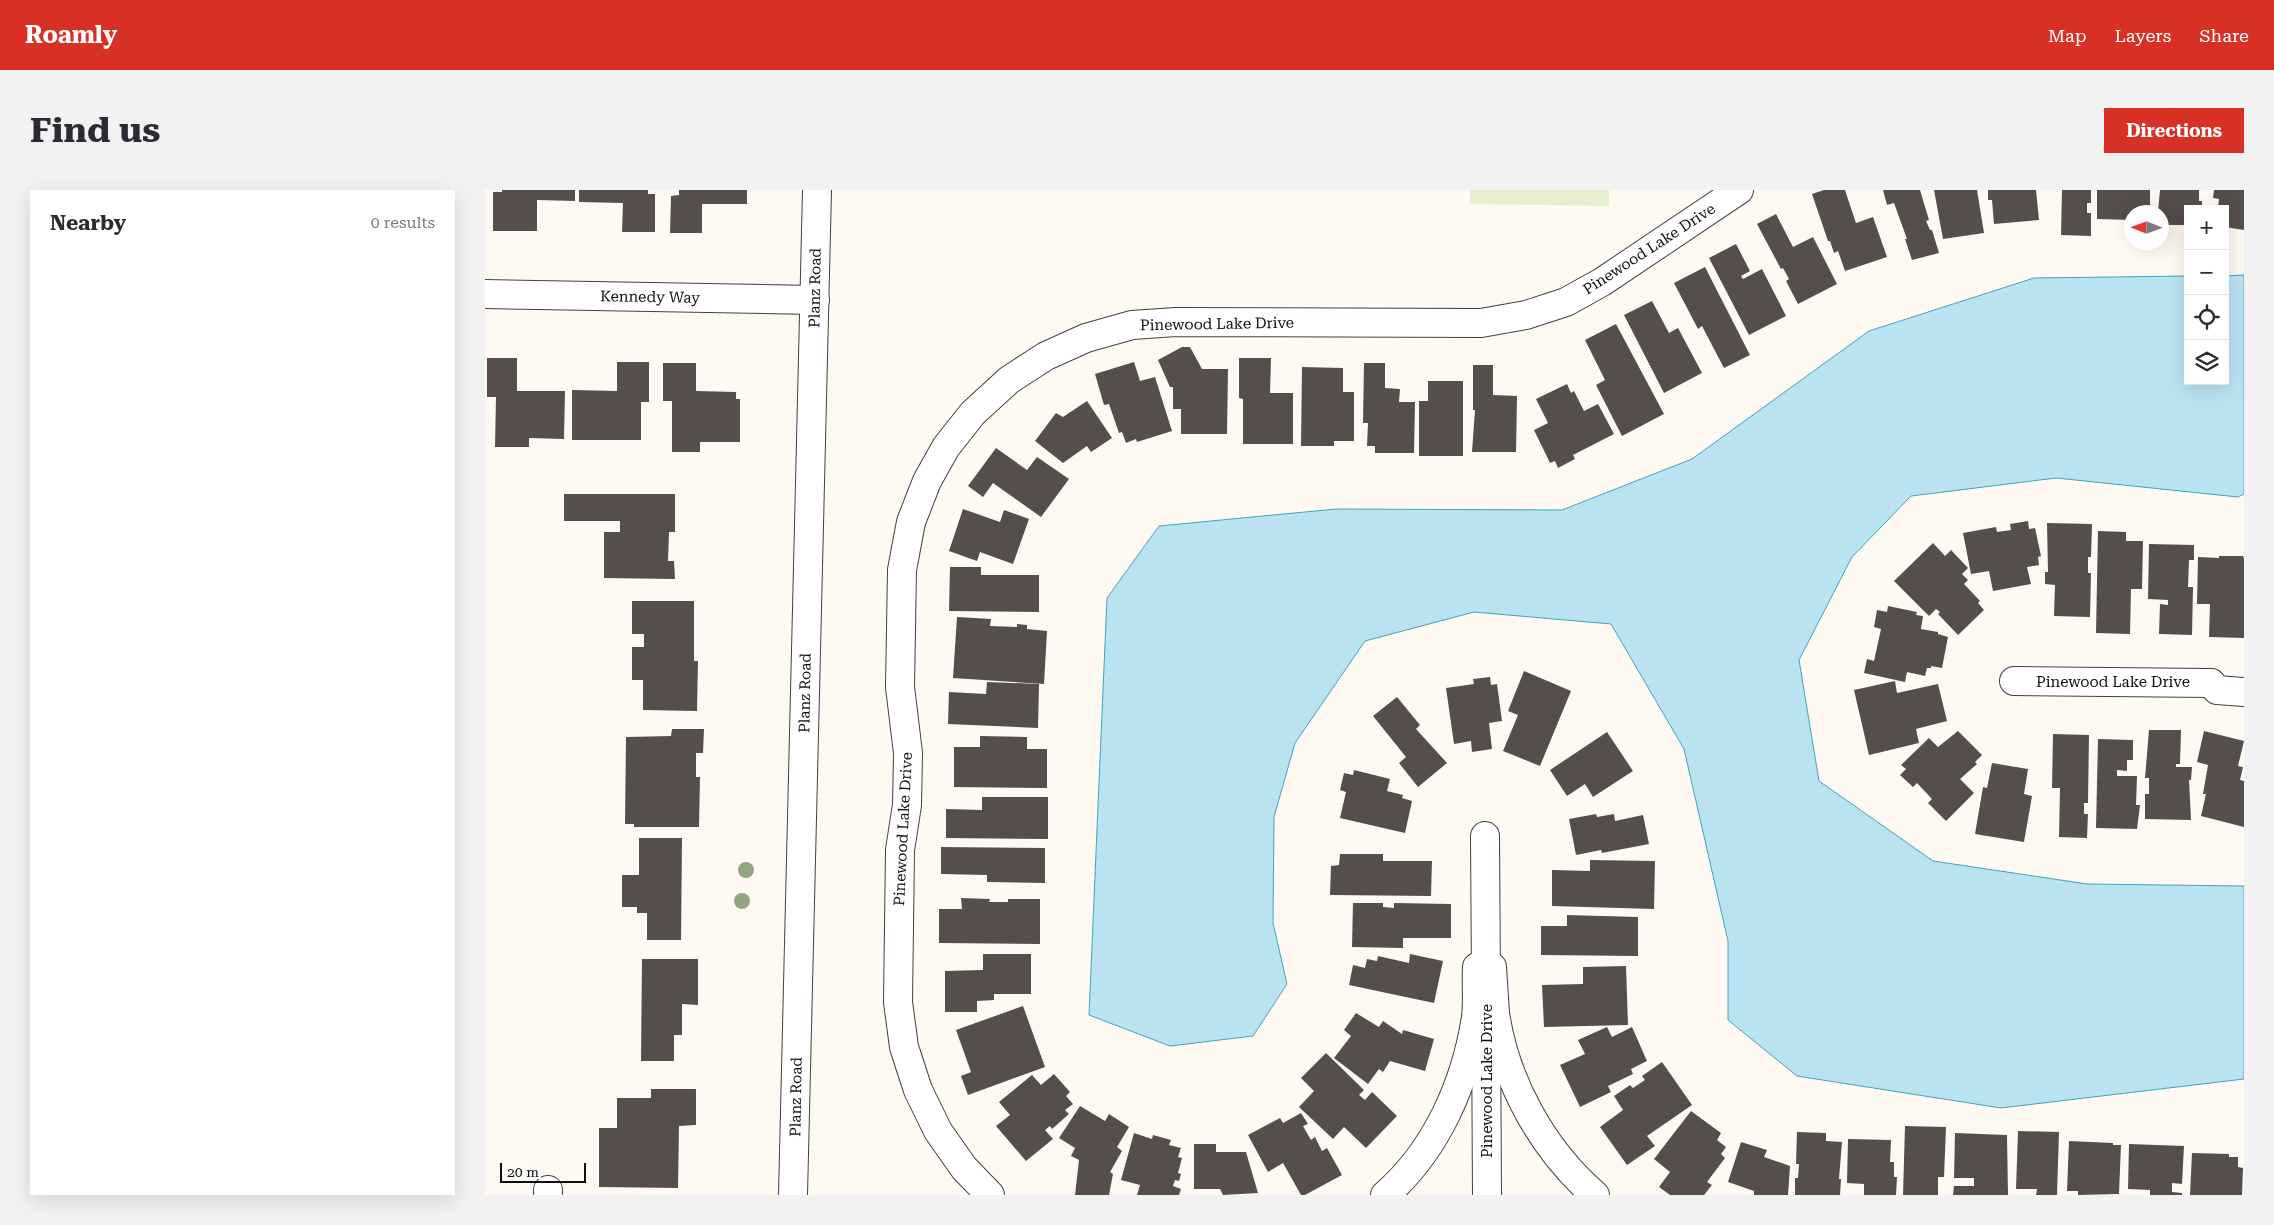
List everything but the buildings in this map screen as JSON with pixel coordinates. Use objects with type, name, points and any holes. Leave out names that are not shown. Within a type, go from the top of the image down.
[{"type":"street","name":"Planz Road","points":[[793,1195],[817,190]]},
{"type":"street","name":"Pinewood Lake Drive","points":[[991,1195],[964,1168],[938,1131],[922,1098],[905,1047],[898,1002],[900,850],[907,805],[908,753],[900,688],[902,570],[911,522],[927,481],[946,447],[973,413],[1009,380],[1045,356],[1086,338],[1132,326],[1176,322],[1481,322],[1527,315],[1566,302],[1602,282],[1739,190]]},
{"type":"street","name":"Kennedy Way","points":[[485,294],[815,300]]},
{"type":"street","name":"Pinewood Lake Drive","points":[[2211,683],[2217,676],[2244,674]]},
{"type":"street","name":"Pinewood Lake Drive","points":[[2014,681],[2211,683],[2217,690],[2244,692]]},
{"type":"street","name":"Pinewood Lake Drive","points":[[1485,836],[1487,1195]]},
{"type":"street","name":"Pinewood Lake Drive","points":[[1385,1195],[1421,1155],[1447,1112],[1464,1070],[1476,1016],[1477,967],[1492,967],[1496,1014],[1506,1060],[1524,1104],[1549,1145],[1579,1181],[1595,1195]]},
{"type":"green space","points":[[1470,190],[1609,190],[1609,206],[1470,204]]},
{"type":"water","points":[[2244,275],[2244,494],[2238,497],[2056,478],[1911,496],[1852,557],[1799,660],[1819,781],[1933,861],[2087,884],[2244,886],[2244,1079],[2001,1108],[1797,1076],[1728,1020],[1728,941],[1684,749],[1611,624],[1474,612],[1365,641],[1295,743],[1274,817],[1273,923],[1287,984],[1253,1036],[1170,1046],[1089,1015],[1107,598],[1159,526],[1336,509],[1562,510],[1692,459],[1869,331],[2034,278],[2184,276],[2184,385],[2229,385],[2229,276]]}]
